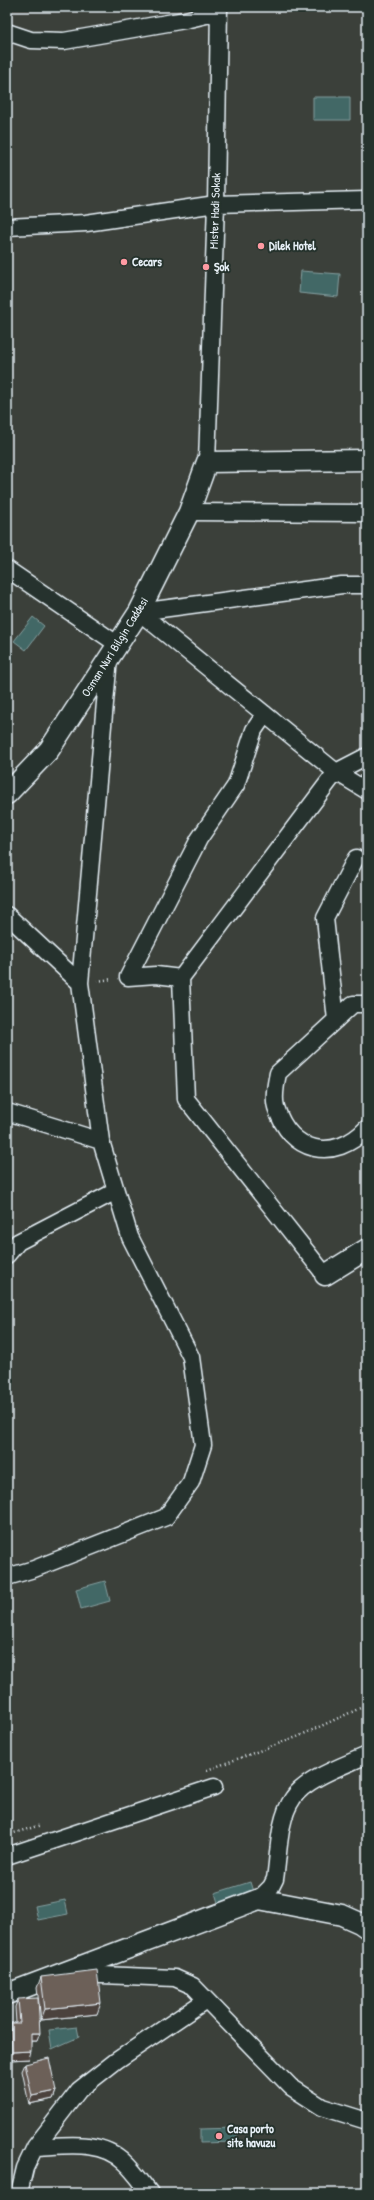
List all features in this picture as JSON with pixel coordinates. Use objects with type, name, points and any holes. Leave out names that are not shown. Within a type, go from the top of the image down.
[{"type":"street","points":[[7,32],[31,40],[64,41],[185,20],[219,10]]},
{"type":"street","name":"Mister Hadi Sokak","points":[[207,462],[216,204],[219,10]]},
{"type":"street","points":[[7,227],[86,223],[216,204],[367,200]]},
{"type":"street","points":[[207,462],[367,460]]},
{"type":"street","name":"Osman Nuri Bilgin Caddesi","points":[[7,794],[49,750],[139,612],[189,512],[207,462]]},
{"type":"street","points":[[189,512],[367,513]]},
{"type":"street","points":[[7,568],[113,651],[80,983],[101,1141],[130,1237],[191,1357],[203,1444],[191,1482],[166,1517],[34,1569],[7,1577]]},
{"type":"street","points":[[139,612],[342,585],[367,584]]},
{"type":"street","points":[[139,612],[336,772],[367,791]]},
{"type":"street","points":[[128,977],[199,839],[236,785],[254,730],[265,714]]},
{"type":"street","points":[[367,756],[336,772],[181,978],[186,1098],[325,1275],[367,1249]]},
{"type":"street","points":[[336,1020],[325,918],[356,858]]},
{"type":"street","points":[[7,915],[80,983]]},
{"type":"street","points":[[128,977],[156,975],[181,978]]},
{"type":"street","points":[[367,1004],[353,1004],[278,1073],[275,1106],[290,1136],[304,1144],[325,1149],[344,1147],[359,1137],[367,1128]]},
{"type":"street","points":[[7,1112],[101,1141]]},
{"type":"street","points":[[7,1255],[18,1242],[116,1191]]},
{"type":"street","points":[[7,1994],[259,1898],[271,1887],[275,1879],[284,1819],[293,1797],[311,1782],[367,1755]]},
{"type":"street","points":[[7,1856],[214,1787]]},
{"type":"street","points":[[259,1898],[342,1915],[360,1923],[367,1928]]},
{"type":"street","points":[[60,1974],[175,1978],[193,1986],[291,2087],[322,2107],[367,2120]]},
{"type":"street","points":[[19,2193],[25,2168],[35,2147],[79,2090],[116,2061],[206,2000]]},
{"type":"street","points":[[35,2147],[84,2145],[106,2150],[124,2161],[150,2193]]},
{"type":"path","points":[[80,983],[128,977]]},
{"type":"path","points":[[201,1772],[297,1737],[367,1705]]},
{"type":"path","points":[[7,1835],[44,1824]]},
{"type":"water","points":[[313,97],[350,97],[350,120],[313,120]]},
{"type":"water","points":[[301,271],[340,274],[338,297],[299,293]]},
{"type":"water","points":[[33,617],[44,626],[26,650],[14,641]]},
{"type":"water","points":[[105,1581],[110,1601],[81,1609],[76,1589]]},
{"type":"water","points":[[250,1882],[255,1898],[220,1909],[215,1893]]},
{"type":"water","points":[[65,1900],[68,1914],[38,1920],[35,1906]]},
{"type":"water","points":[[77,2027],[79,2037],[52,2049],[49,2030]]},
{"type":"water","name":"Casa porto site havuzu","points":[[237,2128],[237,2142],[200,2143],[200,2129]]},
{"type":"building","points":[[97,1970],[101,2003],[45,2009],[41,1977]]},
{"type":"building","points":[[38,1998],[40,2033],[31,2033],[31,2051],[12,2052],[11,2023],[20,2023],[18,1999]]},
{"type":"building","points":[[49,2058],[56,2091],[32,2096],[25,2064]]},
{"type":"place","name":"Dilek Hotel","points":[[261,246]]},
{"type":"place","name":"Cecars","points":[[124,262]]},
{"type":"place","name":"Şok","points":[[206,267]]},
{"type":"place","name":"Casa porto site havuzu","points":[[219,2136]]}]
